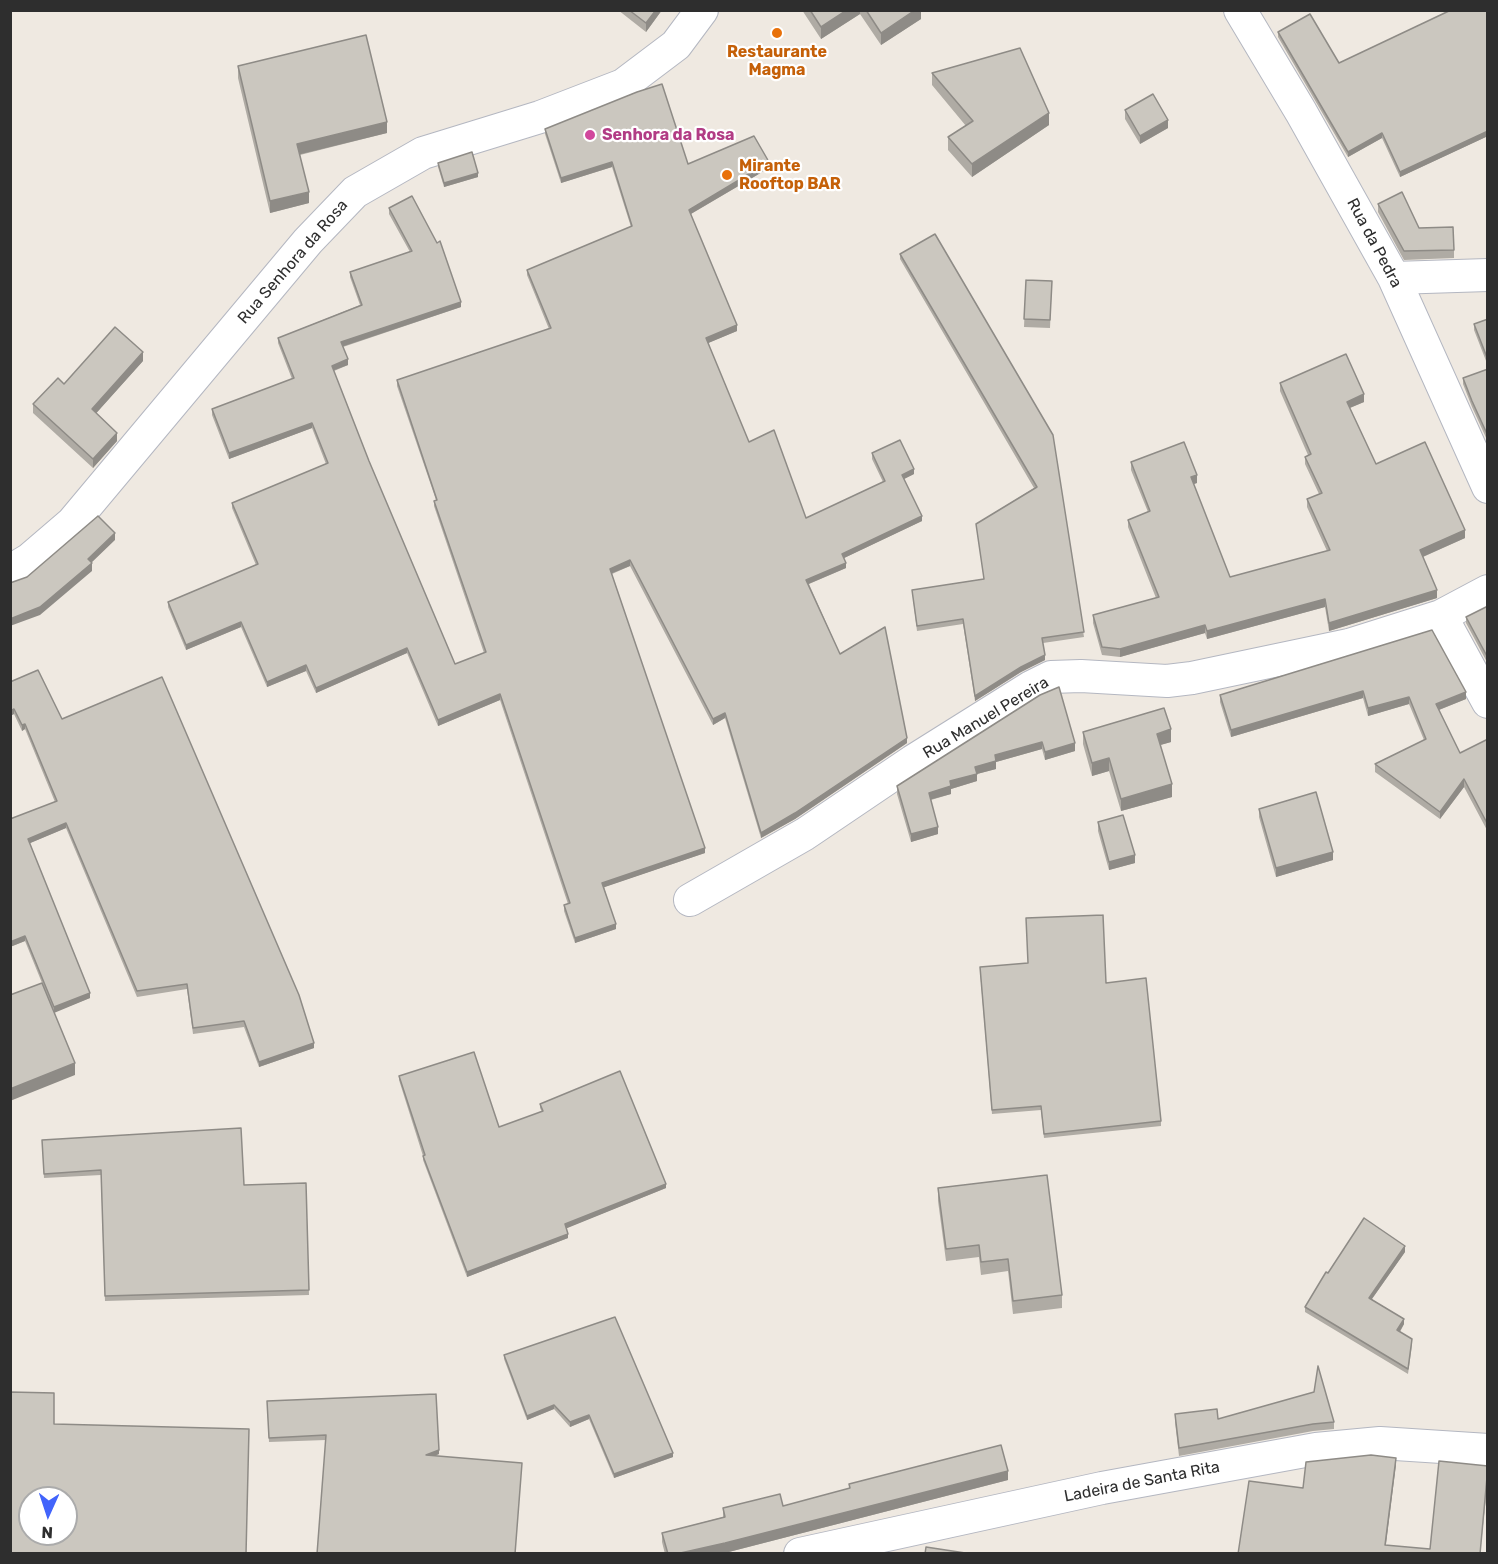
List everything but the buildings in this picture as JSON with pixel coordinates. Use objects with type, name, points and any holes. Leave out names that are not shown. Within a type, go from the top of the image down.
[{"type":"street","name":"Rua Senhora da Rosa","points":[[10,571],[30,559],[72,523],[308,241],[355,192],[423,153],[540,117],[623,85],[676,45],[702,10]]},
{"type":"street","name":"Rua da Pedra","points":[[1240,10],[1301,111],[1394,278],[1488,487]]},
{"type":"street","points":[[1394,278],[1488,274]]},
{"type":"street","name":"Rua Manuel Pereira","points":[[690,900],[805,834],[913,761],[1030,687],[1051,677],[1081,676],[1167,681],[1192,678],[1349,645],[1441,616],[1488,591]]},
{"type":"street","points":[[1441,616],[1488,702]]},
{"type":"street","name":"Ladeira de Santa Rita","points":[[800,1554],[1102,1488],[1316,1449],[1380,1443],[1488,1450]]},
{"type":"place","name":"Restaurante Magma","points":[[777,33]]},
{"type":"place","name":"Senhora da Rosa","points":[[590,135]]},
{"type":"place","name":"Mirante Rooftop BAR","points":[[727,175]]}]
